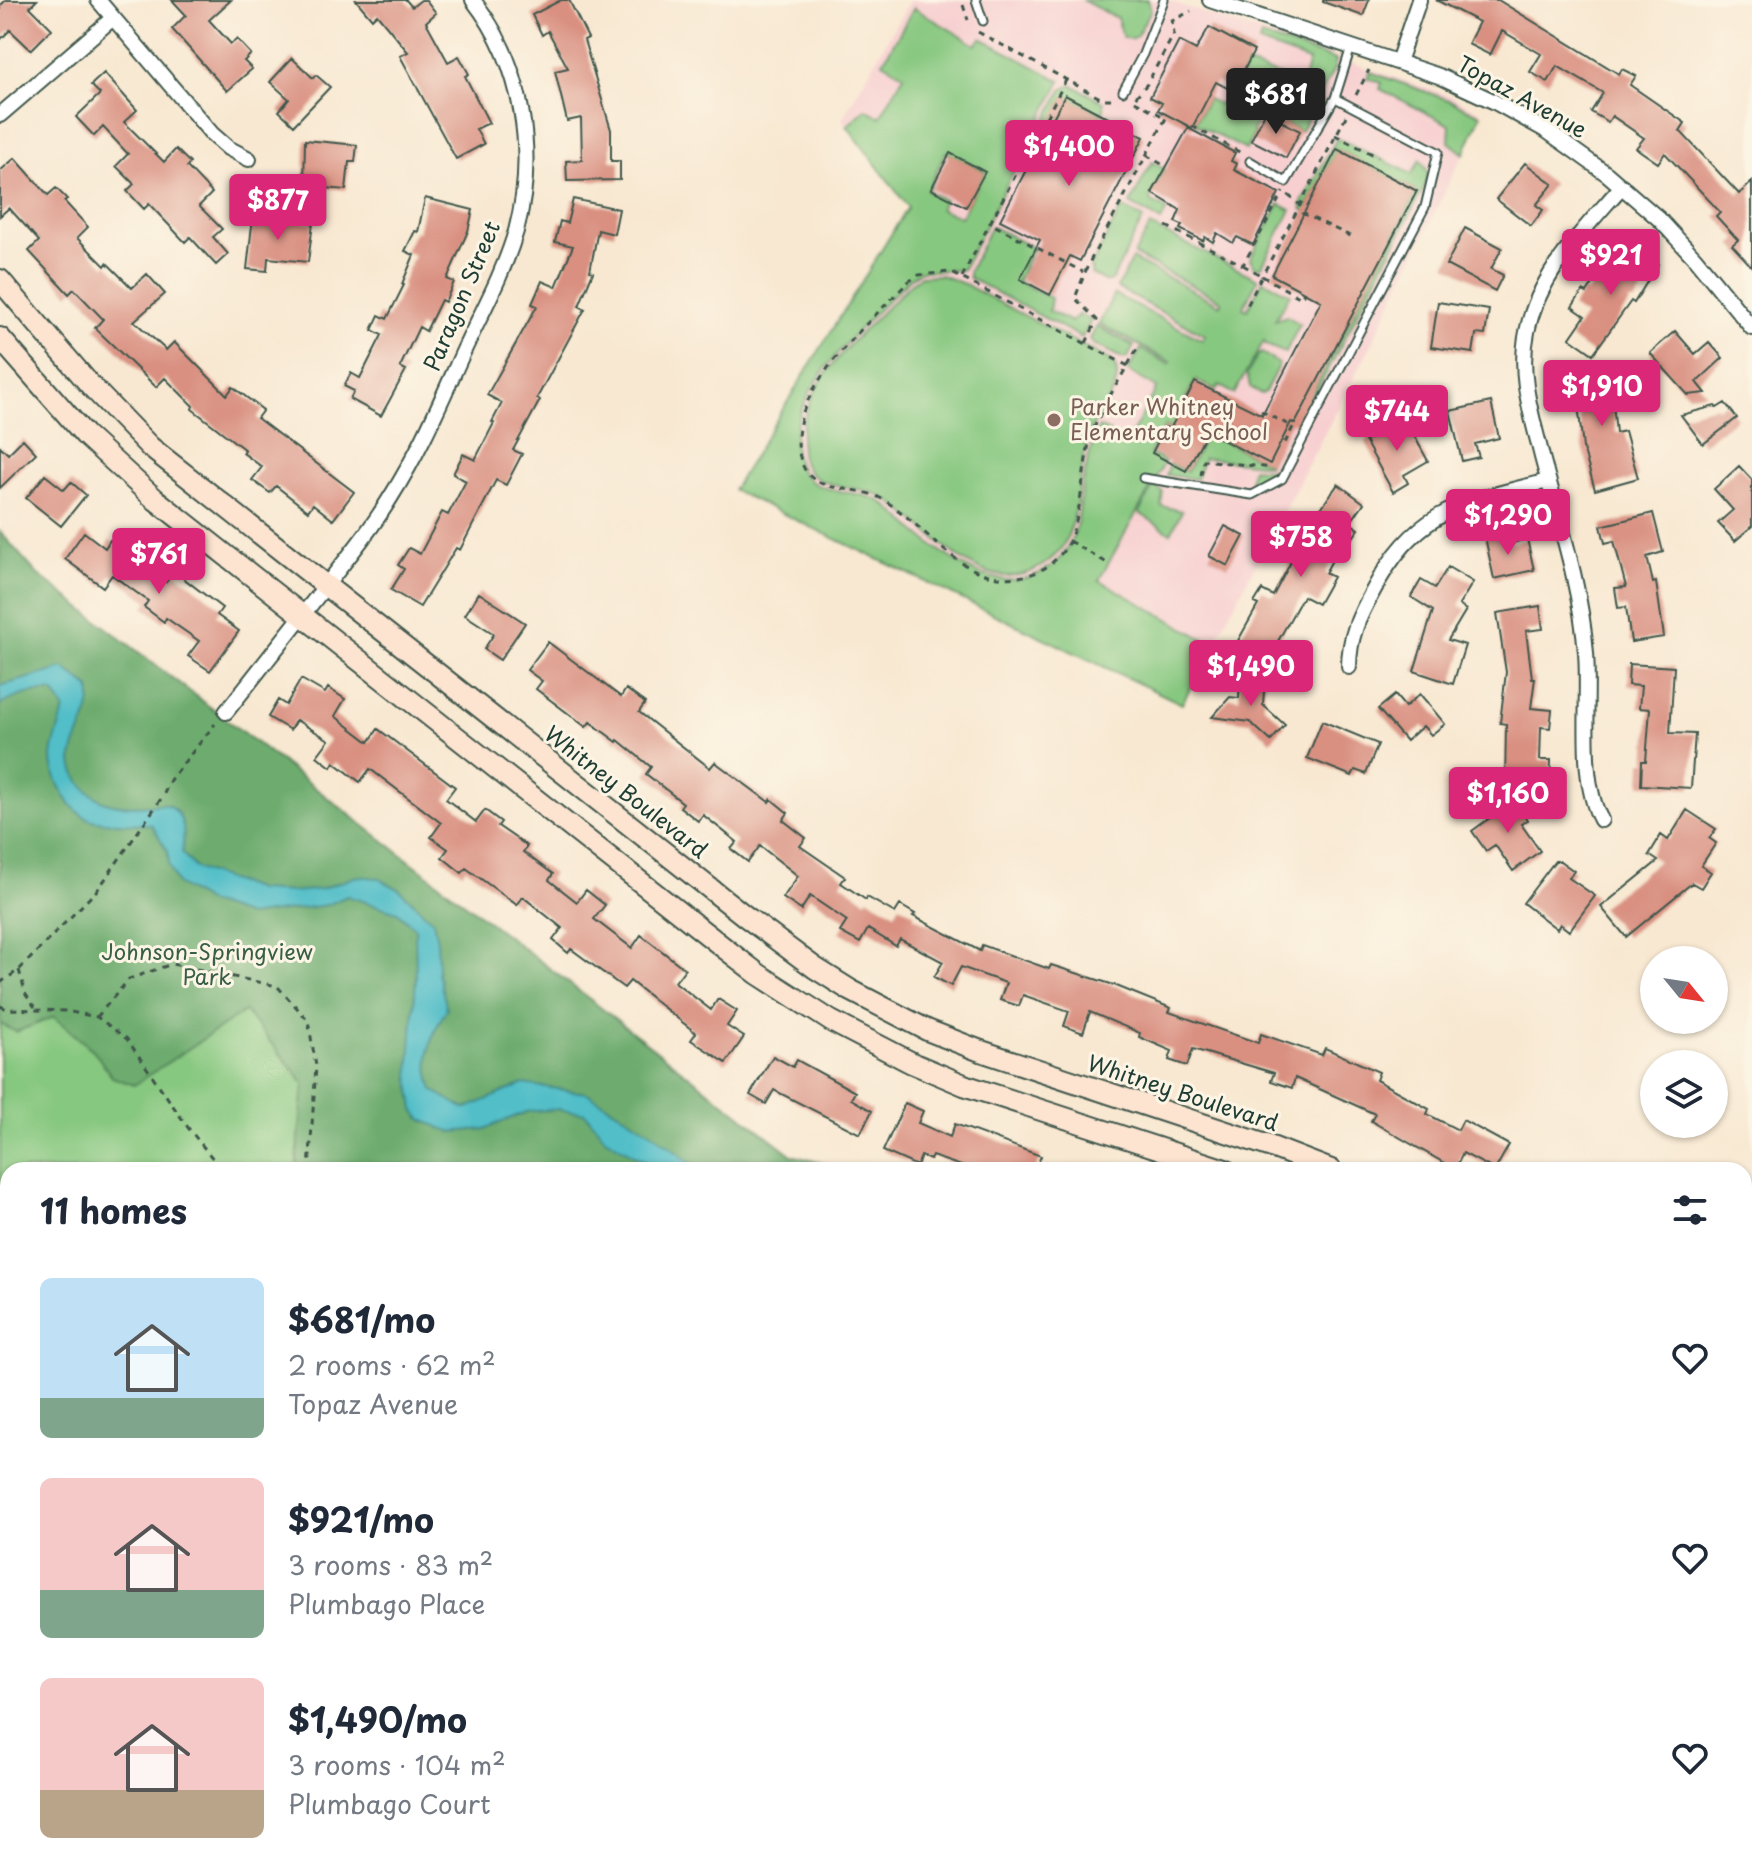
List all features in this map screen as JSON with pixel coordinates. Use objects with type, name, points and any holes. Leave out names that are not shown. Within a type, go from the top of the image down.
[{"type":"street","points":[[98,0],[212,134],[228,148],[249,159]]},
{"type":"street","name":"Paragon Street","points":[[226,712],[370,529],[416,453],[494,287],[515,232],[525,164],[519,97],[500,43],[487,17],[473,0]]},
{"type":"street","name":"Topaz Avenue","points":[[1210,0],[1439,76],[1547,131],[1622,186],[1659,219],[1752,328]]},
{"type":"street","points":[[1398,62],[1419,0]]},
{"type":"street","points":[[0,115],[113,18]]},
{"type":"street","points":[[1601,820],[1592,803],[1588,782],[1587,678],[1582,618],[1524,379],[1527,333],[1549,274],[1622,186]]},
{"type":"street","name":"Whitney Boulevard","points":[[0,280],[91,386],[150,447],[815,968],[913,1023],[978,1050],[1310,1162]]},
{"type":"street","points":[[0,338],[74,424],[125,474],[758,974],[831,1021],[912,1063],[964,1085],[1200,1162]]},
{"type":"street","points":[[1349,667],[1349,648],[1358,618],[1382,574],[1412,535],[1445,511],[1548,481]]},
{"type":"lane","points":[[976,0],[983,21]]},
{"type":"lane","points":[[1123,91],[1143,54],[1164,0]]},
{"type":"lane","points":[[1250,161],[1286,182],[1335,98],[1351,47]]},
{"type":"lane","points":[[1143,478],[1252,495],[1282,479],[1425,207],[1438,152],[1335,98]]},
{"type":"path","points":[[963,0],[964,12],[982,36],[1102,99],[1133,100],[1166,118],[1075,298],[1097,320],[1086,343]]},
{"type":"path","points":[[1133,100],[1147,84],[1174,34],[1172,21],[1191,11]]},
{"type":"path","points":[[1246,308],[1369,70]]},
{"type":"path","points":[[962,277],[1066,80]]},
{"type":"path","points":[[1335,135],[1378,157]]},
{"type":"path","points":[[1146,155],[1167,167]]},
{"type":"path","points":[[1243,265],[1283,192]]},
{"type":"path","points":[[1300,205],[1302,213],[1352,237]]},
{"type":"path","points":[[990,223],[1085,273]]},
{"type":"path","points":[[1166,226],[1301,298],[1304,292]]},
{"type":"path","points":[[1128,366],[962,277],[950,272],[919,275],[908,282],[836,357],[818,381],[805,409],[800,432],[800,459],[809,475],[822,486],[858,490],[879,498],[956,559],[987,575],[1009,578],[1036,574],[1060,556],[1075,528],[1080,483],[1093,431],[1128,366],[1138,347]]},
{"type":"path","points":[[1261,411],[1293,427],[1279,455]]},
{"type":"path","points":[[1198,487],[1204,460],[1272,468]]},
{"type":"path","points":[[1069,541],[1109,564]]},
{"type":"path","points":[[0,983],[19,970],[99,888],[163,796],[170,780],[226,712]]},
{"type":"path","points":[[97,1017],[129,979],[172,964],[277,986],[308,1020],[316,1066],[309,1162]]},
{"type":"path","points":[[19,970],[26,995],[36,1008]]},
{"type":"path","points":[[0,1006],[97,1017],[127,1039],[216,1162]]},
{"type":"shaded area","name":"Parker Whitney Elementary School","points":[[910,0],[1166,0],[1450,96],[1483,113],[1369,349],[1182,704],[733,490],[908,207],[842,119]]},
{"type":"green space","points":[[1082,0],[1148,0],[1151,10],[1137,35],[1131,39],[1123,37],[1117,18]]},
{"type":"green space","points":[[914,8],[976,45],[981,38],[1061,81],[962,270],[921,271],[909,279],[852,337],[815,383],[802,408],[795,433],[796,458],[809,480],[830,489],[878,500],[947,556],[982,574],[1018,580],[1037,574],[1064,554],[1075,533],[1088,461],[1099,427],[1110,432],[1108,436],[1118,442],[1121,438],[1128,441],[1157,388],[1128,371],[1141,349],[1169,364],[1171,362],[1099,324],[1114,294],[1202,340],[1205,335],[1117,288],[1132,259],[1220,305],[1222,301],[1134,255],[1150,226],[1258,279],[1243,308],[1247,310],[1263,280],[1290,294],[1275,320],[1287,316],[1300,324],[1285,353],[1266,345],[1264,341],[1234,394],[1219,385],[1216,390],[1196,380],[1176,416],[1270,465],[1204,458],[1196,479],[1166,475],[1170,464],[1187,472],[1201,445],[1165,426],[1150,454],[1165,462],[1099,580],[1213,644],[1182,704],[733,490],[908,207],[847,126],[866,109],[880,117],[904,75],[883,62]],"holes":[[[946,152],[985,171],[961,217],[940,209],[944,200],[927,191]]]},
{"type":"green space","points":[[1261,36],[1336,60],[1301,131],[1265,113],[1252,130],[1254,132],[1246,150],[1195,124],[1208,99],[1219,105],[1228,89],[1233,92],[1247,65],[1303,83],[1309,61],[1259,43]]},
{"type":"green space","points":[[1370,72],[1449,100],[1481,115],[1464,154],[1449,142],[1450,125],[1380,89],[1382,83],[1367,78]]},
{"type":"green space","points":[[1072,85],[1104,102],[1104,111],[1101,114],[1065,96],[1036,152],[1035,160],[1027,157],[1062,90]]},
{"type":"green space","points":[[1337,138],[1412,174],[1420,160],[1428,172],[1426,184],[1272,477],[1254,484],[1250,479],[1252,468],[1273,470],[1417,191],[1337,149],[1307,206],[1358,232],[1357,235],[1303,210],[1301,204]]},
{"type":"green space","points":[[1152,162],[1164,169],[1151,196],[1151,201],[1167,210],[1161,221],[1130,204]]},
{"type":"green space","points":[[1279,204],[1291,210],[1262,266],[1256,268],[1250,259]]},
{"type":"green space","points":[[1124,208],[1143,219],[1112,280],[1106,282],[1091,274],[1090,269]]},
{"type":"green space","points":[[991,226],[1033,248],[1017,281],[1051,298],[1049,311],[1071,322],[1079,314],[1091,321],[1082,338],[969,278],[969,271]]},
{"type":"green space","points":[[941,275],[1110,360],[1116,368],[1115,385],[1086,446],[1074,518],[1068,534],[1061,549],[1050,560],[1027,573],[1004,576],[982,570],[941,544],[885,498],[822,481],[805,466],[801,452],[802,426],[822,380],[855,339],[910,284],[921,276]]},
{"type":"green space","points":[[1097,326],[1134,346],[1128,357],[1124,359],[1093,344],[1090,339]]},
{"type":"green space","points":[[1262,353],[1279,364],[1265,392],[1261,394],[1250,387],[1247,374]]},
{"type":"green space","points":[[1153,486],[1163,492],[1161,506],[1182,511],[1171,533],[1139,513]]},
{"type":"green space","name":"Johnson-Springview Park","points":[[0,532],[37,574],[792,1155],[811,1162],[0,1162]]},
{"type":"green space","name":"Johnson-Springview Park","points":[[0,532],[37,574],[792,1155],[818,1162],[297,1162],[304,1083],[245,1011],[134,1085],[112,1077],[94,1051],[54,1017],[16,1032],[0,1024]]},
{"type":"water","points":[[64,668],[90,688],[88,713],[72,756],[77,777],[85,788],[105,801],[127,806],[165,804],[172,808],[182,824],[182,853],[195,868],[258,890],[294,892],[321,889],[357,876],[378,878],[399,889],[433,921],[437,940],[438,973],[447,1009],[432,1038],[428,1058],[433,1090],[465,1109],[523,1084],[587,1093],[651,1132],[689,1162],[646,1162],[605,1138],[585,1113],[556,1109],[526,1112],[485,1129],[450,1132],[422,1120],[414,1110],[409,1076],[416,977],[415,928],[397,912],[347,896],[327,905],[248,916],[209,903],[177,884],[169,866],[168,852],[152,825],[96,821],[71,805],[59,786],[53,766],[52,751],[64,708],[53,692],[25,694],[0,705],[0,686]]},
{"type":"building","points":[[6,0],[37,0],[30,7],[52,29],[31,50],[10,30],[0,40],[0,6]]},
{"type":"building","points":[[172,0],[231,0],[209,20],[231,44],[237,39],[251,54],[244,61],[252,69],[227,91],[172,29],[186,15]]},
{"type":"building","points":[[356,0],[406,0],[412,7],[426,0],[436,13],[426,22],[448,62],[459,56],[469,74],[465,76],[489,123],[476,129],[484,144],[456,159],[400,56],[408,52],[377,14],[372,19]]},
{"type":"building","points":[[561,0],[569,0],[588,38],[584,40],[611,130],[611,161],[620,161],[620,180],[567,181],[566,161],[582,160],[581,118],[567,121],[555,71],[568,68],[548,31],[542,35],[532,15]]},
{"type":"building","points":[[1323,0],[1369,0],[1363,16]]},
{"type":"building","points":[[1436,0],[1498,0],[1619,74],[1622,69],[1636,76],[1630,85],[1685,123],[1680,131],[1739,194],[1752,182],[1752,267],[1732,245],[1738,240],[1716,216],[1720,212],[1665,153],[1658,163],[1636,148],[1644,138],[1612,116],[1608,122],[1591,112],[1603,93],[1557,66],[1548,82],[1530,72],[1541,54],[1502,31],[1490,55],[1468,44],[1479,22]]},
{"type":"building","points":[[1209,27],[1254,51],[1233,91],[1216,82],[1192,128],[1158,110],[1162,103],[1150,97],[1179,41],[1196,50]]},
{"type":"building","points":[[292,58],[313,78],[316,75],[330,87],[294,125],[279,111],[289,99],[270,82]]},
{"type":"building","points":[[104,73],[137,110],[124,122],[164,162],[176,149],[190,163],[187,167],[212,193],[199,206],[222,229],[213,237],[228,254],[216,265],[190,237],[185,242],[149,204],[144,209],[127,191],[134,184],[116,166],[128,154],[103,127],[94,136],[76,117],[100,94],[91,85]]},
{"type":"building","points":[[1065,95],[1144,137],[1080,261],[1070,256],[1050,295],[1020,279],[1040,240],[1000,220]]},
{"type":"building","points":[[1265,113],[1300,131],[1286,158],[1251,140]]},
{"type":"building","points":[[1188,128],[1235,153],[1231,161],[1237,164],[1234,170],[1279,193],[1253,245],[1237,237],[1233,243],[1217,233],[1213,242],[1205,237],[1203,241],[1180,229],[1182,225],[1175,222],[1180,210],[1152,193]]},
{"type":"building","points":[[305,140],[357,145],[355,162],[349,162],[346,190],[304,186]]},
{"type":"building","points":[[1337,149],[1417,191],[1295,424],[1291,422],[1270,464],[1207,432],[1186,471],[1152,453],[1165,427],[1170,429],[1195,382],[1262,415],[1321,301],[1272,275]]},
{"type":"building","points":[[950,153],[985,172],[966,207],[931,189]]},
{"type":"building","points":[[15,158],[48,195],[56,188],[67,199],[64,201],[88,227],[77,238],[105,266],[107,263],[132,288],[147,274],[165,294],[134,321],[166,350],[174,342],[227,395],[233,387],[263,410],[257,418],[354,492],[333,520],[313,504],[308,511],[276,486],[270,493],[252,480],[262,467],[243,453],[245,450],[192,409],[193,406],[165,378],[156,387],[95,328],[103,319],[74,289],[69,294],[29,251],[39,241],[9,208],[0,216],[0,171]]},
{"type":"building","points":[[1525,163],[1553,184],[1536,205],[1543,210],[1531,226],[1496,199]]},
{"type":"building","points":[[425,198],[473,210],[468,231],[447,279],[454,282],[426,331],[419,327],[400,367],[406,370],[381,416],[350,399],[354,391],[344,386],[351,373],[360,378],[382,335],[372,330],[379,315],[387,319],[404,285],[414,255],[405,251],[415,231],[418,232]]},
{"type":"building","points":[[573,199],[619,209],[614,234],[598,230],[590,271],[593,272],[579,306],[585,309],[513,450],[522,454],[506,485],[496,480],[460,550],[456,548],[420,607],[391,590],[404,569],[398,565],[409,548],[420,554],[442,512],[448,515],[466,481],[453,474],[463,454],[475,460],[494,423],[502,403],[487,395],[537,306],[532,304],[542,281],[556,287],[573,246],[555,242],[560,221],[567,223]]},
{"type":"building","points":[[253,216],[313,223],[308,262],[268,258],[267,271],[247,269]]},
{"type":"building","points":[[1465,228],[1502,248],[1491,269],[1503,275],[1495,291],[1446,265]]},
{"type":"building","points":[[1627,246],[1658,264],[1634,303],[1631,301],[1593,354],[1570,338],[1585,316],[1572,307],[1583,291],[1587,293],[1606,263],[1614,268]]},
{"type":"building","points":[[1438,302],[1489,310],[1485,335],[1476,334],[1473,353],[1431,347]]},
{"type":"building","points":[[1675,331],[1695,354],[1709,342],[1723,358],[1697,382],[1706,393],[1688,395],[1650,353]]},
{"type":"building","points":[[1626,374],[1629,402],[1613,403],[1616,433],[1625,431],[1638,478],[1595,490],[1583,448],[1578,404],[1566,406],[1564,380]]},
{"type":"building","points":[[1491,402],[1499,438],[1475,444],[1479,457],[1462,461],[1450,411]]},
{"type":"building","points":[[1725,403],[1737,418],[1703,444],[1681,415],[1717,408]]},
{"type":"building","points":[[1405,419],[1428,461],[1404,475],[1408,483],[1393,492],[1365,441]]},
{"type":"building","points":[[23,439],[36,453],[0,488],[0,446],[8,454]]},
{"type":"building","points":[[1739,466],[1752,480],[1752,526],[1735,541],[1718,523],[1733,510],[1714,489]]},
{"type":"building","points":[[45,475],[64,490],[71,482],[86,495],[61,526],[26,498]]},
{"type":"building","points":[[1338,484],[1364,503],[1350,523],[1359,529],[1349,543],[1343,540],[1325,573],[1333,577],[1318,604],[1303,596],[1278,641],[1292,648],[1280,671],[1235,646],[1258,605],[1254,603],[1262,590],[1273,596],[1314,518]]},
{"type":"building","points":[[1653,513],[1663,552],[1647,557],[1653,583],[1656,582],[1664,637],[1631,642],[1626,607],[1618,608],[1615,588],[1626,587],[1614,541],[1605,543],[1601,526]]},
{"type":"building","points":[[1225,526],[1244,536],[1228,566],[1209,556]]},
{"type":"building","points":[[84,532],[105,548],[110,540],[121,548],[126,541],[138,550],[132,557],[166,582],[174,571],[222,608],[217,615],[239,631],[210,671],[188,656],[199,641],[144,607],[148,601],[112,575],[103,587],[65,559]]},
{"type":"building","points":[[1502,533],[1504,545],[1527,539],[1534,570],[1494,579],[1485,537]]},
{"type":"building","points":[[1448,567],[1473,582],[1459,605],[1466,610],[1448,640],[1465,645],[1453,684],[1414,671],[1433,611],[1411,597],[1421,580],[1435,588]]},
{"type":"building","points":[[479,593],[525,623],[500,660],[484,649],[494,634],[465,615]]},
{"type":"building","points":[[1540,606],[1543,629],[1526,631],[1532,678],[1535,678],[1531,708],[1552,710],[1550,728],[1541,727],[1540,760],[1551,760],[1550,788],[1505,787],[1506,724],[1500,723],[1506,672],[1497,613]]},
{"type":"building","points":[[548,642],[621,697],[626,689],[645,703],[639,712],[710,768],[715,762],[788,813],[783,820],[806,838],[800,846],[845,877],[841,883],[866,900],[867,897],[895,913],[900,905],[915,914],[913,916],[980,951],[982,945],[1049,969],[1051,965],[1114,985],[1171,1008],[1169,1012],[1258,1043],[1261,1034],[1322,1055],[1325,1048],[1379,1072],[1376,1080],[1429,1109],[1427,1114],[1458,1130],[1463,1120],[1509,1145],[1499,1162],[1480,1162],[1463,1153],[1458,1162],[1443,1162],[1371,1121],[1375,1114],[1295,1078],[1292,1088],[1271,1081],[1274,1073],[1193,1049],[1187,1066],[1169,1060],[1172,1051],[1139,1037],[1140,1033],[1090,1012],[1083,1033],[1064,1026],[1069,1011],[1023,995],[1019,1006],[1000,1000],[1006,983],[961,967],[951,986],[934,977],[943,962],[900,939],[896,946],[868,929],[860,943],[840,932],[847,921],[810,896],[801,910],[783,898],[798,876],[760,846],[748,862],[731,849],[737,842],[703,815],[698,821],[680,807],[683,803],[646,774],[651,767],[618,740],[590,722],[586,727],[536,689],[542,681],[527,670]]},
{"type":"building","points":[[1629,664],[1674,667],[1670,733],[1695,734],[1691,788],[1641,785],[1650,709],[1639,708],[1641,686],[1628,685]]},
{"type":"building","points":[[1240,676],[1265,678],[1263,705],[1285,725],[1271,741],[1250,722],[1212,717],[1230,697],[1239,698]]},
{"type":"building","points":[[301,679],[325,693],[328,688],[345,699],[335,716],[369,742],[378,729],[455,787],[446,799],[476,822],[485,810],[501,822],[498,826],[527,846],[523,852],[553,874],[549,880],[577,902],[586,890],[605,905],[594,919],[632,948],[641,935],[685,969],[675,982],[711,1010],[718,999],[737,1011],[727,1026],[744,1037],[726,1063],[691,1040],[696,1033],[630,981],[624,988],[571,949],[568,953],[553,940],[562,928],[523,897],[517,905],[466,868],[462,873],[442,857],[448,849],[431,837],[441,823],[370,769],[360,782],[334,762],[331,767],[317,756],[329,740],[296,720],[290,730],[268,717],[278,700],[286,705]]},
{"type":"building","points":[[1420,694],[1445,724],[1431,735],[1423,726],[1406,741],[1378,709],[1395,695],[1405,707]]},
{"type":"building","points":[[1322,721],[1378,744],[1366,774],[1355,770],[1352,776],[1307,758]]},
{"type":"building","points":[[1505,789],[1527,820],[1521,824],[1540,851],[1513,871],[1495,845],[1486,851],[1472,831],[1505,807]]},
{"type":"building","points":[[1687,810],[1716,829],[1709,838],[1716,843],[1701,866],[1711,872],[1701,888],[1692,883],[1626,937],[1601,907],[1658,861],[1649,855],[1661,835],[1668,840]]},
{"type":"building","points":[[1555,861],[1574,871],[1569,878],[1595,896],[1569,931],[1560,924],[1557,929],[1523,903]]},
{"type":"building","points":[[773,1056],[793,1067],[797,1060],[855,1092],[851,1099],[872,1111],[860,1134],[774,1090],[766,1104],[750,1095]]},
{"type":"building","points":[[905,1103],[923,1111],[918,1123],[950,1137],[955,1124],[1041,1156],[1038,1162],[950,1162],[921,1156],[919,1162],[908,1162],[883,1151]]},
{"type":"place","name":"Parker Whitney Elementary School","points":[[1054,420]]}]
